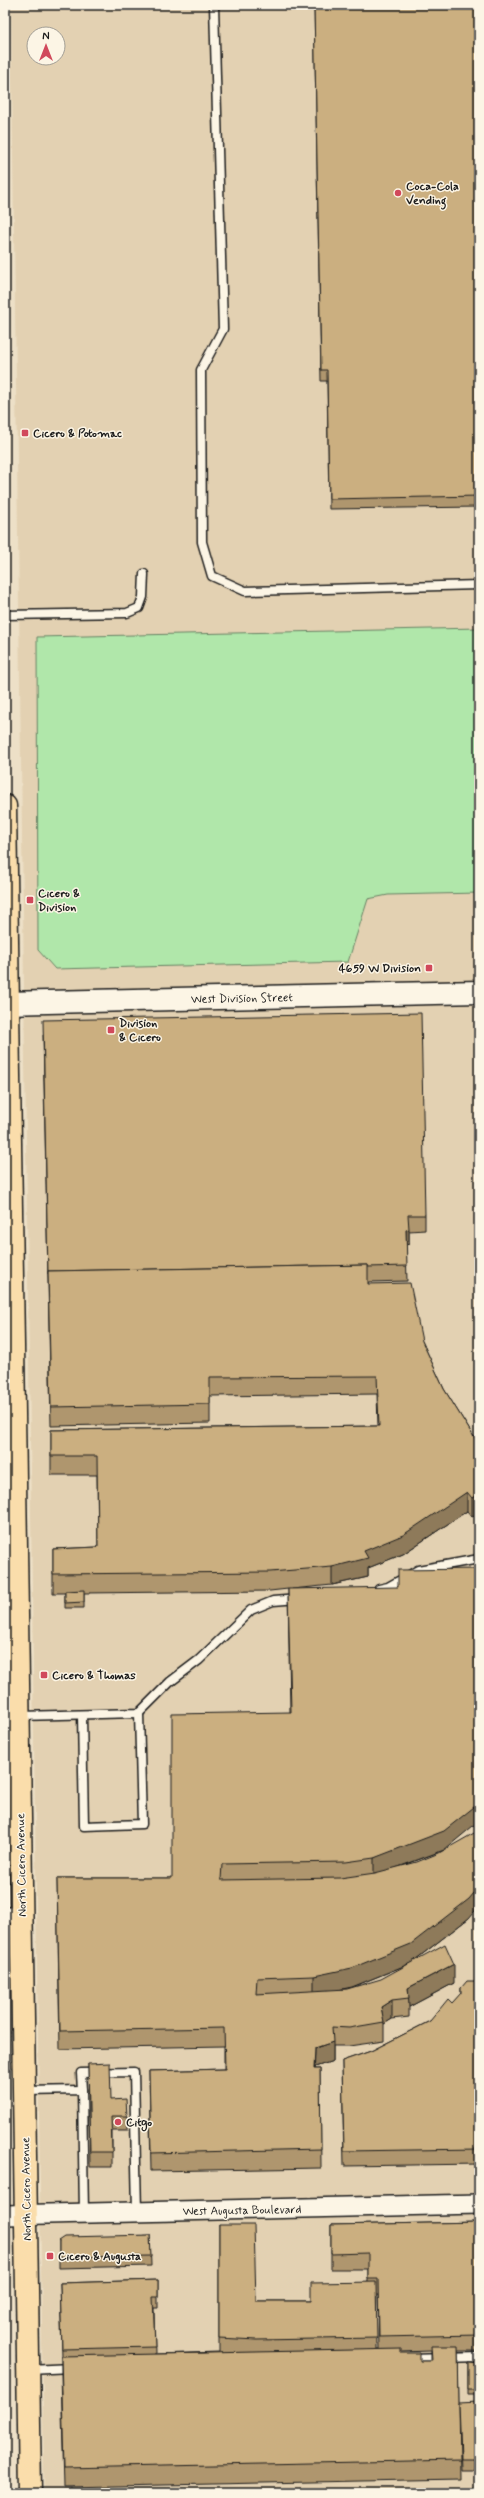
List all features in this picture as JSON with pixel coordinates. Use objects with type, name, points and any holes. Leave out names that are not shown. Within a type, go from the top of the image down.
[{"type":"main road","name":"North Cicero Avenue","points":[[5,806],[11,1612],[19,1716],[14,1915],[24,2091],[16,2214],[28,2370],[30,2493]]},
{"type":"main road","name":"West Division Street","points":[[7,1003],[479,992]]},
{"type":"street","name":"West Augusta Boulevard","points":[[16,2214],[479,2204]]},
{"type":"lane","points":[[214,5],[223,329],[201,370],[202,542],[212,576],[245,591],[479,585]]},
{"type":"lane","points":[[5,615],[127,612],[139,608],[144,597],[144,574]]},
{"type":"lane","points":[[369,1591],[388,1587],[418,1570],[479,1559]]},
{"type":"lane","points":[[19,1716],[139,1713],[170,1682],[199,1660],[251,1610],[273,1601],[304,1599]]},
{"type":"lane","points":[[82,1715],[84,1826],[142,1824],[139,1713]]},
{"type":"lane","points":[[84,2213],[81,2073],[134,2072],[137,2212]]},
{"type":"lane","points":[[24,2091],[82,2090]]},
{"type":"lane","points":[[400,2359],[479,2357]]},
{"type":"lane","points":[[28,2370],[82,2368]]},
{"type":"shaded area","points":[[11,5],[479,5],[479,2493],[44,2493]]},
{"type":"green space","points":[[479,628],[479,893],[388,895],[368,899],[348,962],[55,969],[38,950],[37,637]]},
{"type":"building","name":"Coca-Cola Vending","points":[[314,5],[479,5],[479,496],[329,499],[327,370],[321,370]]},
{"type":"building","points":[[421,1013],[425,1215],[408,1215],[409,1229],[406,1230],[407,1266],[368,1267],[368,1265],[48,1271],[48,1274],[43,1020]]},
{"type":"building","points":[[368,1265],[368,1284],[410,1283],[422,1341],[444,1389],[479,1444],[479,1493],[472,1498],[467,1492],[403,1535],[364,1551],[368,1558],[332,1567],[270,1572],[53,1574],[53,1549],[98,1547],[97,1456],[51,1456],[51,1430],[379,1426],[377,1376],[210,1377],[210,1404],[51,1407],[48,1271]]},
{"type":"building","points":[[479,1569],[479,1803],[444,1831],[374,1858],[346,1862],[222,1864],[221,1880],[340,1878],[375,1873],[417,1862],[439,1853],[479,1830],[479,1887],[469,1899],[411,1944],[352,1968],[314,1976],[257,1978],[256,1994],[347,1989],[381,1979],[445,1944],[454,1964],[408,1988],[409,1998],[392,2000],[381,2007],[384,2022],[349,2028],[332,2027],[333,2042],[315,2048],[314,2069],[320,2069],[321,2149],[151,2153],[149,2071],[225,2069],[224,2028],[60,2031],[57,1878],[172,1878],[172,1714],[291,1712],[288,1589],[398,1587],[398,1570]]},
{"type":"building","points":[[84,1590],[84,1602],[65,1603],[65,1591]]},
{"type":"building","points":[[467,1981],[479,1981],[479,2149],[344,2151],[342,2061],[371,2051],[430,2021],[448,1999],[452,2003],[461,1993],[461,1988]]},
{"type":"building","name":"Citgo","points":[[110,2063],[111,2100],[126,2099],[127,2116],[111,2116],[112,2152],[90,2152],[88,2064]]},
{"type":"building","points":[[479,2222],[479,2335],[379,2337],[378,2279],[368,2279],[368,2253],[331,2254],[331,2225]]},
{"type":"building","points":[[219,2225],[254,2225],[256,2301],[311,2301],[311,2283],[376,2282],[377,2338],[256,2340],[219,2338]]},
{"type":"building","points":[[150,2235],[151,2256],[59,2257],[59,2241],[65,2237]]},
{"type":"building","points":[[158,2280],[158,2297],[153,2297],[155,2347],[62,2349],[60,2283]]},
{"type":"building","points":[[431,2346],[458,2346],[460,2460],[64,2468],[61,2356],[401,2349],[401,2353],[420,2353],[420,2361],[432,2361]]},
{"type":"building","points":[[468,2362],[479,2363],[479,2390],[468,2390]]},
{"type":"building","points":[[478,2402],[479,2459],[461,2459],[459,2403]]},
{"type":"place","name":"Coca-Cola Vending","points":[[398,193]]},
{"type":"place","name":"Cicero & Potomac","points":[[25,433]]},
{"type":"place","name":"Cicero & Division","points":[[30,900]]},
{"type":"place","name":"4659 W Division","points":[[429,968]]},
{"type":"place","name":"Division & Cicero","points":[[111,1030]]},
{"type":"place","name":"Cicero & Thomas","points":[[44,1675]]},
{"type":"place","name":"Citgo","points":[[118,2122]]},
{"type":"place","name":"Cicero & Augusta","points":[[50,2256]]}]
